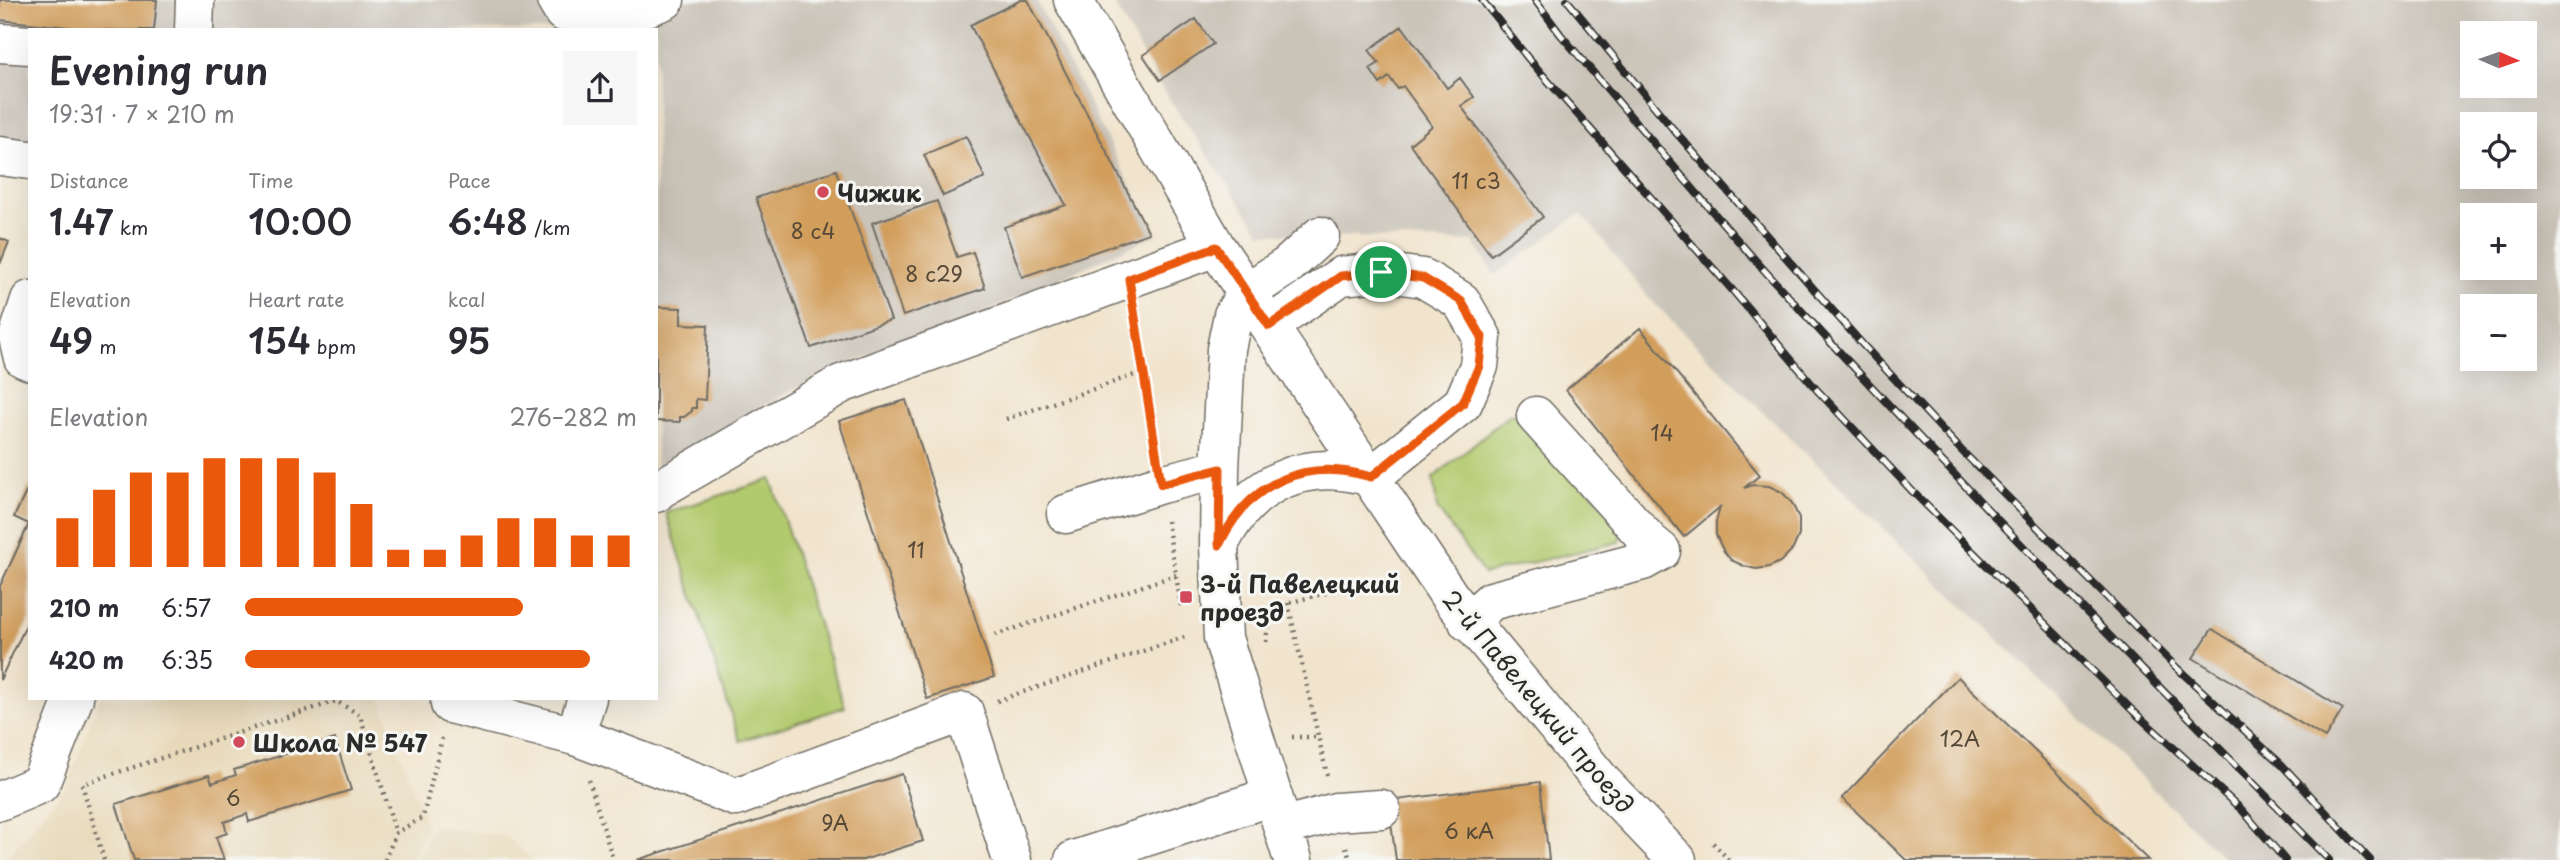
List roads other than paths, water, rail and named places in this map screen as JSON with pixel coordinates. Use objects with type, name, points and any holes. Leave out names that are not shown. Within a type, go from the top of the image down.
[{"type":"street","points":[[194,28],[195,0]]},
{"type":"street","points":[[556,0],[562,12],[624,16],[665,0]]},
{"type":"street","name":"2-й Павелецкий проезд","points":[[1073,0],[1216,247],[1468,622],[1603,783],[1677,860]]},
{"type":"street","points":[[0,43],[28,45]]},
{"type":"street","points":[[0,156],[28,160]]},
{"type":"street","points":[[1283,828],[1223,638],[1219,545],[1226,349],[1233,315],[1247,292],[1287,266],[1320,236]]},
{"type":"street","points":[[658,490],[841,384],[1216,247]]},
{"type":"street","points":[[1219,545],[1229,525],[1247,501],[1268,486],[1293,476],[1321,470],[1347,470],[1371,477],[1463,403],[1479,366],[1482,337],[1461,301],[1423,278],[1381,272],[1341,276],[1269,326]]},
{"type":"street","points":[[28,306],[18,337],[23,358],[28,360]]},
{"type":"street","points":[[1468,622],[1491,601],[1643,561],[1661,551],[1661,531],[1536,416]]},
{"type":"street","points":[[1066,514],[1161,484],[1220,469]]},
{"type":"street","points":[[0,801],[40,784],[73,700]]},
{"type":"street","points":[[575,736],[586,700]]},
{"type":"street","points":[[450,704],[575,736],[737,797],[964,712],[1012,860]]},
{"type":"street","points":[[1074,860],[1283,828],[1336,812],[1381,809]]},
{"type":"railway","points":[[1482,0],[1527,57],[1817,390],[1914,493],[2133,711],[2242,810],[2285,860]]},
{"type":"railway","points":[[1535,0],[1561,35],[1688,183],[1903,421],[2329,860]]},
{"type":"railway","points":[[1567,0],[1673,129],[1863,345],[1962,451],[2177,668],[2282,765],[2370,860]]},
{"type":"place","name":"Чижик","points":[[823,192]]},
{"type":"place","name":"3-й Павелецкий проезд","points":[[1186,597]]},
{"type":"place","name":"Школа № 547","points":[[239,742]]}]
